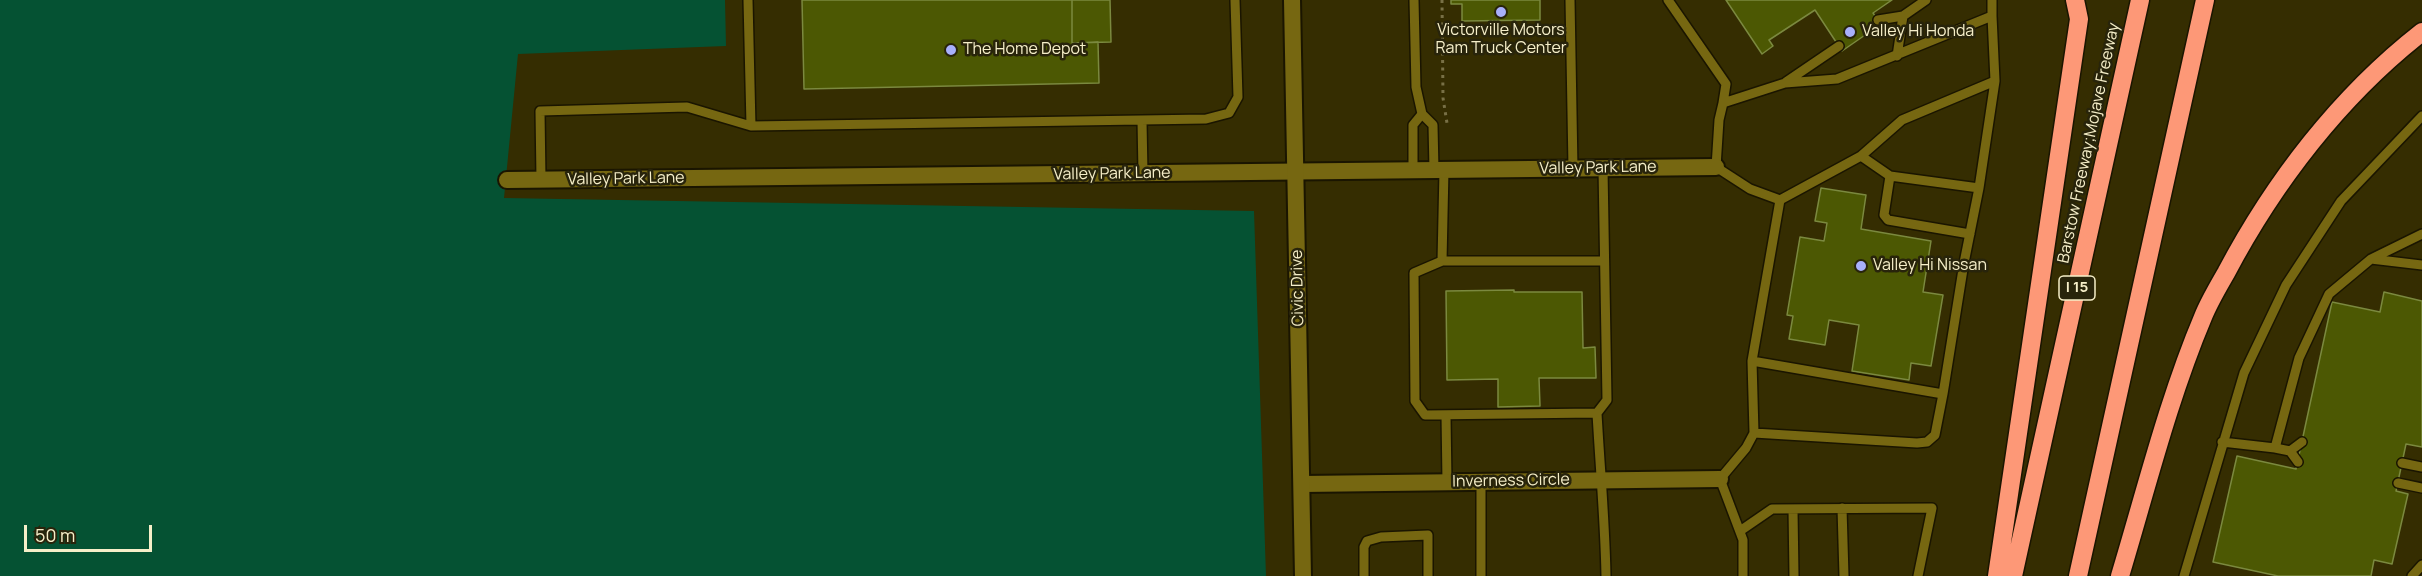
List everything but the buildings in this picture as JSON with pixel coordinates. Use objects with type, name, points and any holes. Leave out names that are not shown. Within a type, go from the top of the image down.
[{"type":"highway","points":[[1997,576],[2079,19],[2075,0]]},
{"type":"highway","name":"Barstow Freeway;Mojave Freeway","points":[[2013,576],[2140,0]]},
{"type":"highway","points":[[2078,576],[2205,0]]},
{"type":"highway","points":[[2120,576],[2174,398],[2203,316],[2244,239],[2293,162],[2359,90],[2422,32]]},
{"type":"street","name":"Civic Drive","points":[[1292,0],[1303,576]]},
{"type":"street","name":"Valley Park Lane","points":[[507,180],[1716,166]]},
{"type":"street","name":"Inverness Circle","points":[[1302,484],[1720,479]]},
{"type":"lane","points":[[748,0],[751,126]]},
{"type":"lane","points":[[541,180],[540,111],[687,107],[751,126],[1206,119],[1229,113],[1238,97],[1235,0]]},
{"type":"lane","points":[[1414,0],[1416,87],[1422,114],[1433,125],[1439,170],[1442,261]]},
{"type":"lane","points":[[1570,0],[1573,168]]},
{"type":"lane","points":[[1668,0],[1726,84],[1719,120],[1716,166],[1750,189],[1780,200],[1861,156],[1902,120],[1995,81]]},
{"type":"lane","points":[[1878,20],[1903,16],[1926,0]]},
{"type":"lane","points":[[1754,433],[1917,443],[1927,442],[1935,435],[1979,189],[1995,81],[1992,0]]},
{"type":"lane","points":[[1897,56],[1903,16]]},
{"type":"lane","points":[[1785,82],[1837,79],[1992,16]]},
{"type":"lane","points":[[1723,103],[1785,82],[1839,46]]},
{"type":"lane","points":[[1413,170],[1413,125],[1422,114]]},
{"type":"lane","points":[[2184,576],[2244,373],[2286,285],[2341,201],[2422,116]]},
{"type":"lane","points":[[1142,121],[1143,173]]},
{"type":"lane","points":[[1861,156],[1890,176],[1979,189]]},
{"type":"lane","points":[[1603,168],[1607,400],[1597,413],[1600,480],[1605,516],[1606,576]]},
{"type":"lane","points":[[1890,176],[1884,215],[1888,220],[1970,234]]},
{"type":"lane","points":[[1743,576],[1743,540],[1720,479],[1746,448],[1754,433],[1752,361],[1780,200]]},
{"type":"lane","points":[[2275,448],[2299,358],[2329,294],[2372,259],[2422,234]]},
{"type":"lane","points":[[2372,259],[2422,265]]},
{"type":"lane","points":[[1597,413],[1425,415],[1415,401],[1414,273],[1442,261],[1603,261]]},
{"type":"lane","points":[[1752,361],[1943,394]]},
{"type":"lane","points":[[1446,415],[1447,482]]},
{"type":"lane","points":[[2222,442],[2290,451],[2298,462]]},
{"type":"lane","points":[[2290,451],[2302,442]]},
{"type":"lane","points":[[2402,463],[2422,467]]},
{"type":"lane","points":[[1481,482],[1481,576]]},
{"type":"lane","points":[[2398,483],[2422,488]]},
{"type":"lane","points":[[1842,508],[1844,576]]},
{"type":"lane","points":[[1740,531],[1772,509],[1932,508],[1918,576]]},
{"type":"lane","points":[[1793,509],[1794,576]]},
{"type":"lane","points":[[1364,576],[1364,547],[1367,541],[1381,537],[1428,535],[1428,576]]},
{"type":"lane","points":[[2412,576],[2422,565]]},
{"type":"path","points":[[1442,0],[1443,98],[1447,126]]},
{"type":"green space","points":[[0,0],[725,0],[726,46],[518,54],[504,198],[1254,211],[1266,576],[0,576]]},
{"type":"place","name":"Victorville Motors Ram Truck Center","points":[[1501,12]]},
{"type":"place","name":"Valley Hi Honda","points":[[1850,32]]},
{"type":"place","name":"The Home Depot","points":[[951,50]]},
{"type":"place","name":"Valley Hi Nissan","points":[[1861,266]]}]
